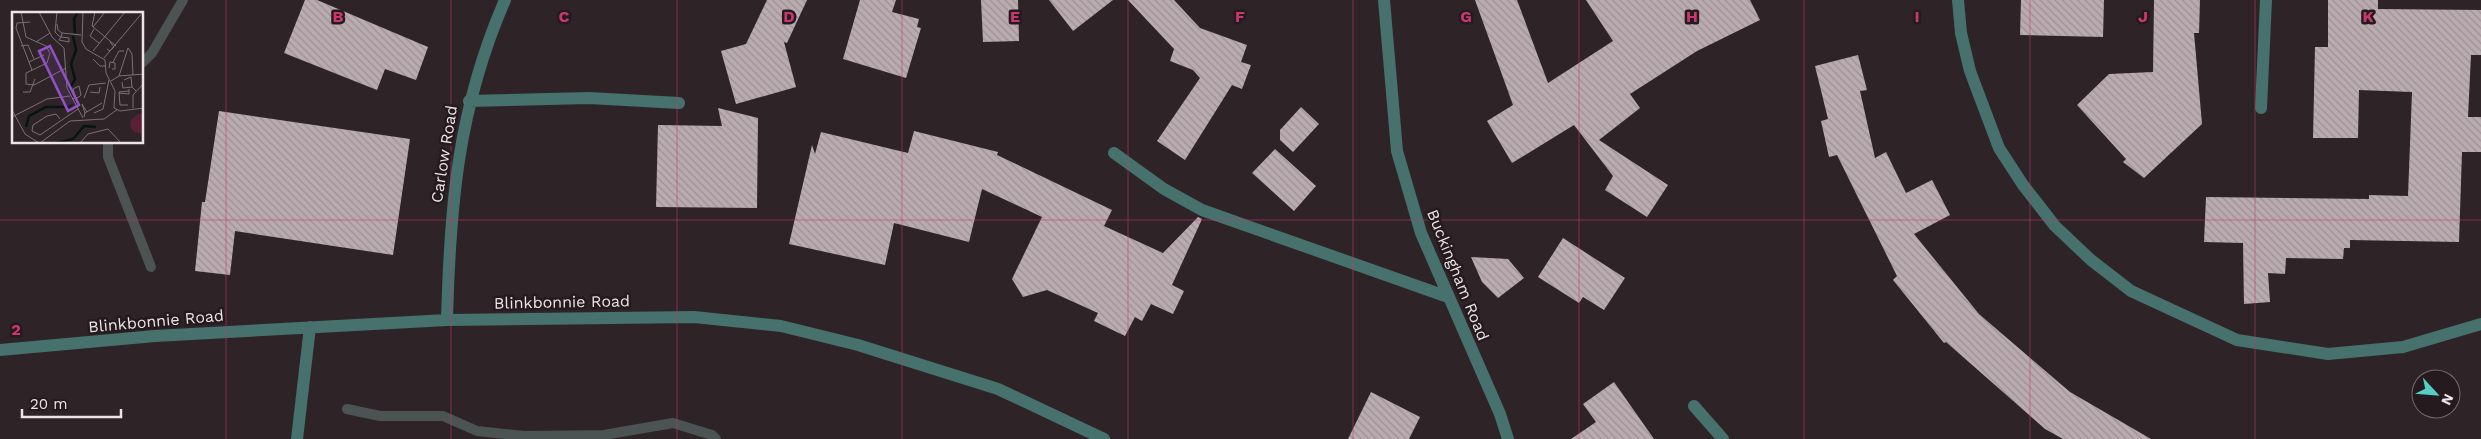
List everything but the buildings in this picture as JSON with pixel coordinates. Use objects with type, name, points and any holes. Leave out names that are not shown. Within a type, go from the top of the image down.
[{"type":"street","name":"Carlow Road","points":[[447,320],[449,230],[459,154],[469,101],[486,42],[505,0]]},
{"type":"street","name":"Buckingham Road","points":[[1384,0],[1397,151],[1421,234],[1500,414],[1508,439]]},
{"type":"street","points":[[1958,0],[1961,33],[1970,71],[1999,148],[2022,185],[2055,226],[2091,260],[2131,291],[2237,340],[2328,354],[2403,347],[2481,324]]},
{"type":"street","points":[[2261,108],[2266,0]]},
{"type":"street","points":[[469,101],[589,98],[679,103]]},
{"type":"street","points":[[1114,154],[1164,189],[1202,210],[1448,296]]},
{"type":"street","name":"Blinkbonnie Road","points":[[0,350],[154,336],[447,320],[694,317],[782,326],[858,345],[998,389],[1104,439]]},
{"type":"street","points":[[297,439],[310,327]]},
{"type":"street","points":[[1694,406],[1722,439]]},
{"type":"waterway","points":[[144,61],[152,53],[183,0]]},
{"type":"waterway","points":[[108,144],[108,157],[151,267]]},
{"type":"waterway","points":[[347,409],[380,416],[443,416],[477,431],[524,436],[604,435],[673,423],[712,435],[716,439]]}]
